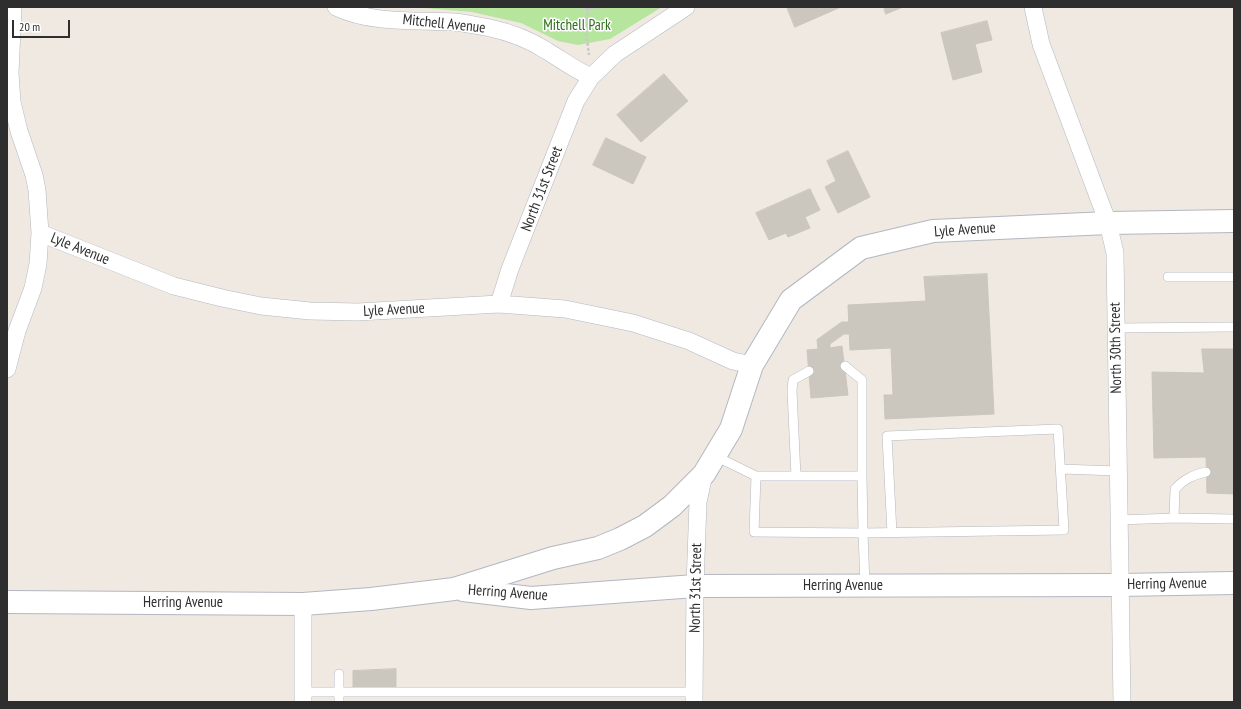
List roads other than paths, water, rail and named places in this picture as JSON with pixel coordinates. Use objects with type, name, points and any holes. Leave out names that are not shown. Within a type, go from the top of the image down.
[{"type":"main road","name":"Lyle Avenue","points":[[704,474],[731,428],[752,365],[791,300],[861,248],[933,231],[1108,223],[1234,221]]},
{"type":"main road","name":"Herring Avenue","points":[[7,602],[303,604],[371,599],[454,589],[553,558],[598,548],[620,539],[644,526],[672,506],[704,474]]},
{"type":"main road","name":"Herring Avenue","points":[[454,589],[530,598],[695,586],[1119,585],[1234,583]]},
{"type":"street","points":[[7,369],[17,331],[33,288],[38,264],[40,233],[37,190],[34,175],[19,131],[12,102],[10,73],[13,7]]},
{"type":"street","name":"Mitchell Avenue","points":[[336,7],[346,12],[367,18],[455,22],[491,28],[515,36],[545,50],[578,72],[591,78]]},
{"type":"street","points":[[591,78],[615,54],[686,7]]},
{"type":"street","name":"North 30th Street","points":[[1033,7],[1041,44],[1108,223],[1115,253],[1122,702]]},
{"type":"street","name":"North 31st Street","points":[[499,304],[510,270],[576,101],[591,78]]},
{"type":"street","name":"Lyle Avenue","points":[[40,233],[174,286],[261,306],[310,311],[358,312],[499,304],[565,309],[633,323],[689,341],[733,361],[752,365]]},
{"type":"street","name":"North 31st Street","points":[[694,697],[695,586],[698,502],[704,474]]},
{"type":"street","points":[[303,604],[303,697]]},
{"type":"lane","points":[[1168,277],[1234,277]]},
{"type":"lane","points":[[1116,328],[1234,327]]},
{"type":"lane","points":[[845,366],[862,380],[862,476],[865,586]]},
{"type":"lane","points":[[796,476],[792,391],[794,380],[809,371]]},
{"type":"lane","points":[[756,476],[754,532],[892,533],[1064,530],[1058,429],[888,436],[892,533]]},
{"type":"lane","points":[[715,456],[756,476],[862,476]]},
{"type":"lane","points":[[1061,468],[1118,471]]},
{"type":"lane","points":[[1174,518],[1175,489],[1182,480],[1196,474],[1206,472]]},
{"type":"lane","points":[[1119,520],[1174,518],[1234,519]]},
{"type":"lane","points":[[339,674],[339,702]]},
{"type":"lane","points":[[303,697],[339,692],[694,697]]},
{"type":"park label","name":"Mitchell Park","points":[[577,26]]}]
